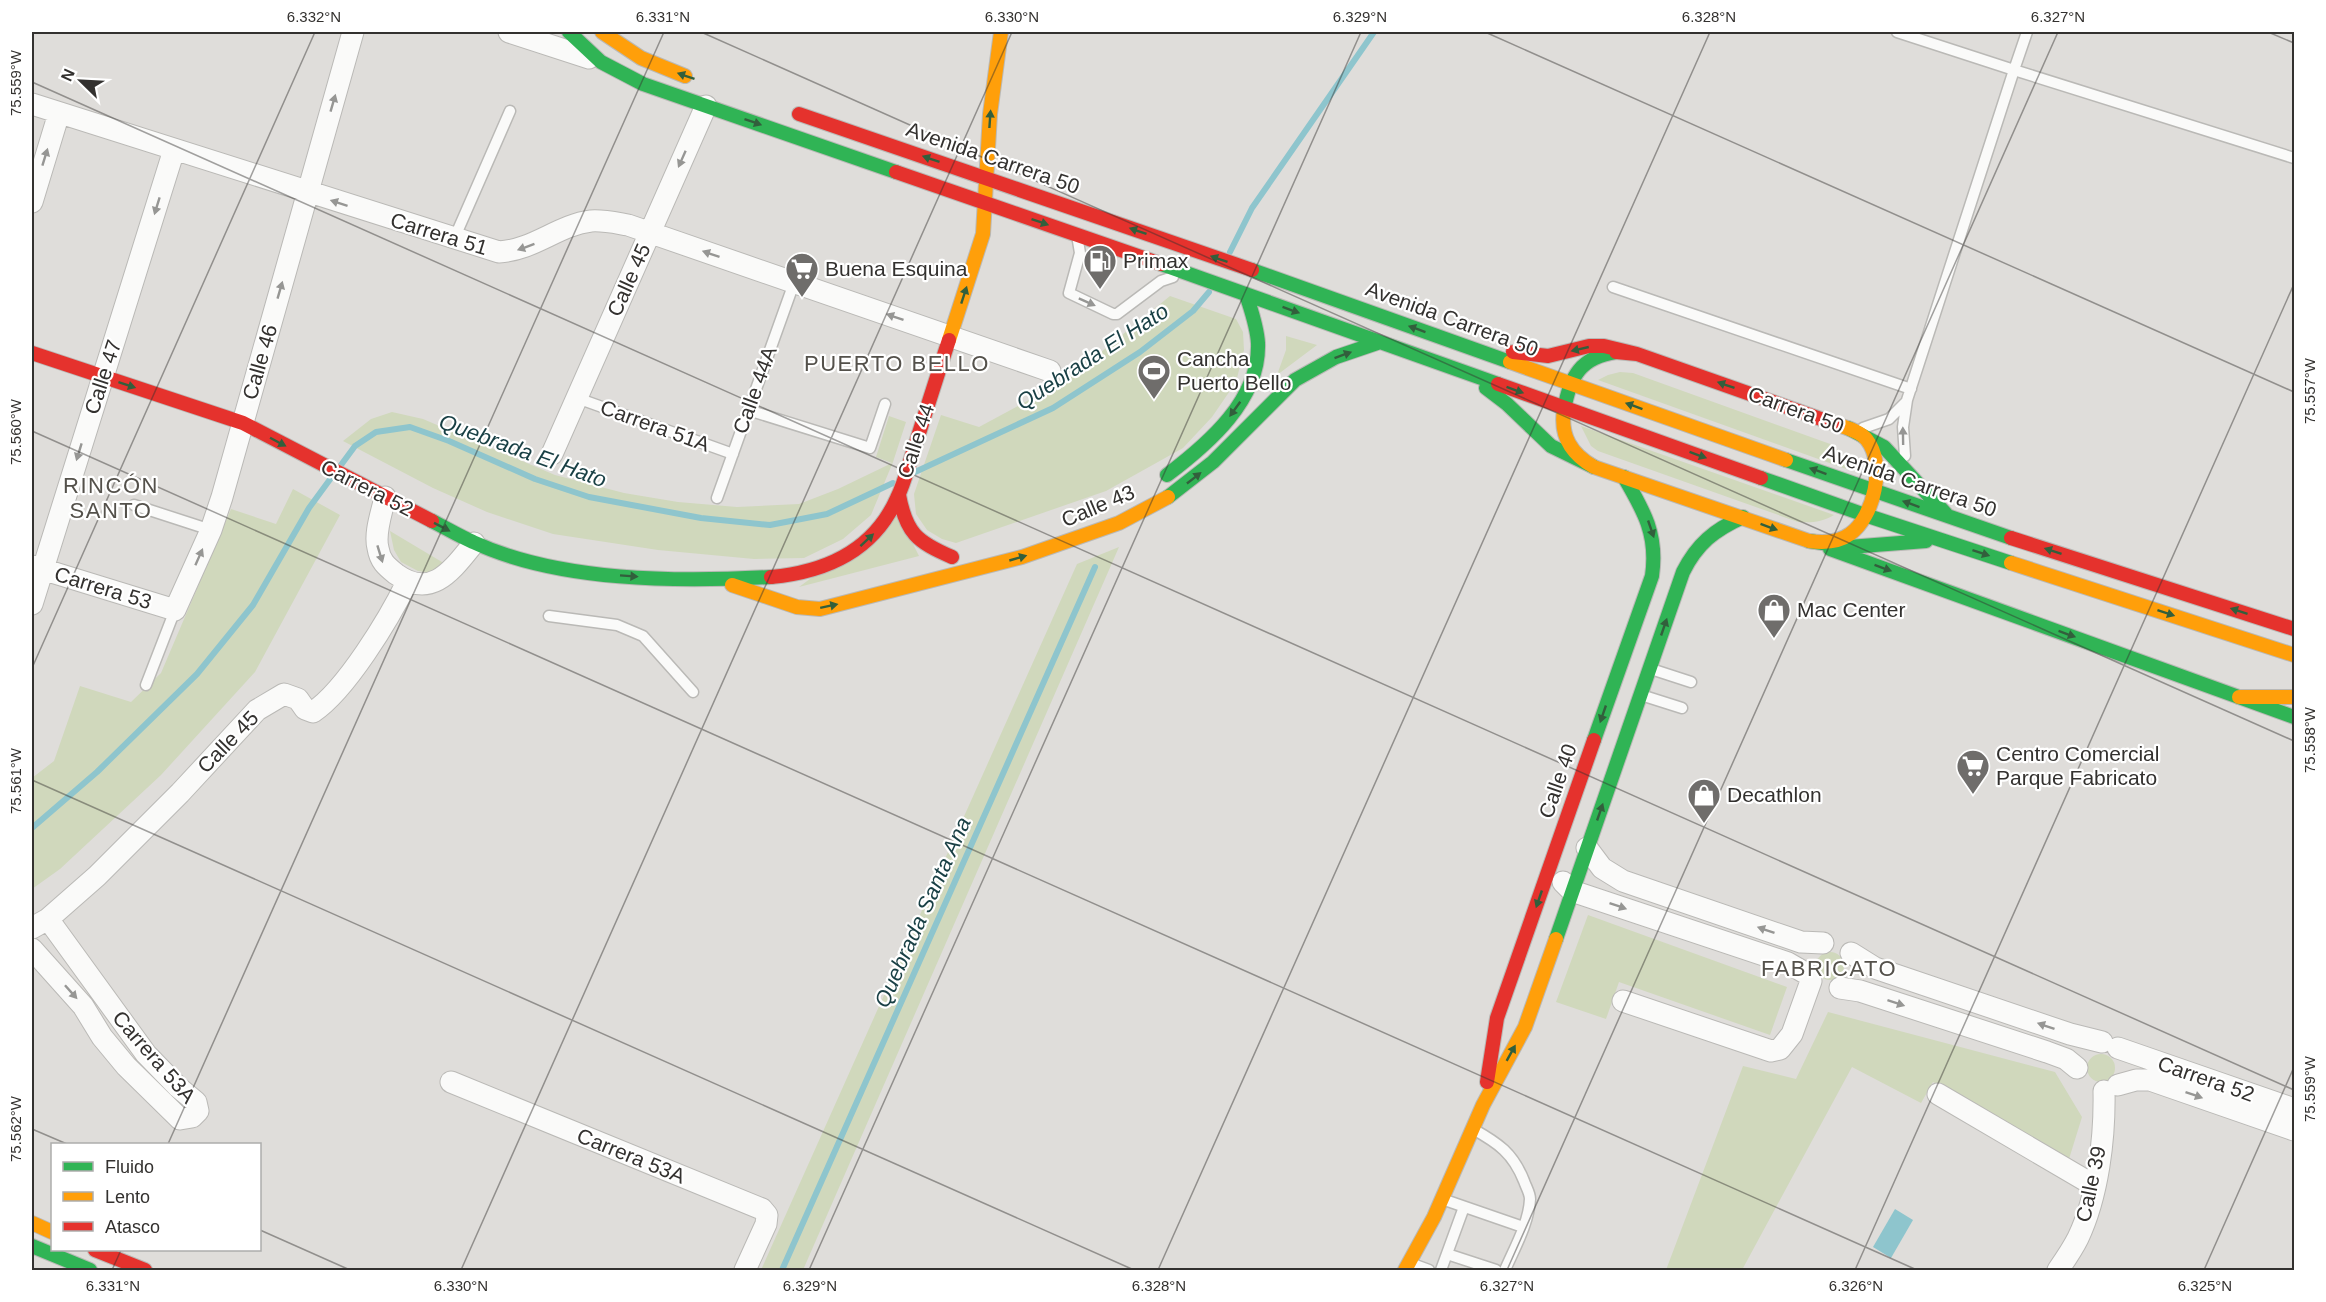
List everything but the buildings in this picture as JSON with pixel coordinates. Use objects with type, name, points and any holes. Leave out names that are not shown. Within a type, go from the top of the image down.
[{"type":"main road","points":[[568,32],[602,62],[643,84],[1241,292],[1865,515],[2295,655]]},
{"type":"main road","points":[[602,32],[624,49],[646,61],[701,81]]},
{"type":"main road","name":"Calle 44","points":[[712,579],[793,575],[836,562],[854,552],[890,513],[951,336],[983,234],[992,91],[1000,32]]},
{"type":"main road","name":"Avenida Carrera 50","points":[[790,111],[1245,268],[1949,518],[2295,629]]},
{"type":"main road","name":"Calle 43","points":[[1156,483],[1212,436],[1230,416],[1248,387],[1256,364],[1258,346],[1241,292]]},
{"type":"main road","name":"Calle 43","points":[[712,579],[784,603],[810,609],[829,607],[1022,557],[1119,523],[1170,496],[1214,462],[1295,380],[1336,357],[1380,342]]},
{"type":"main road","points":[[1456,343],[1537,357],[1589,346],[1604,346],[1638,354]]},
{"type":"main road","name":"Carrera 50","points":[[1616,352],[1638,354],[1848,428],[1866,439],[1874,451],[1876,474],[1865,515],[1852,532],[1832,542],[1809,541],[1594,467],[1576,457],[1566,442],[1563,425],[1564,407],[1571,384],[1579,369],[1590,359],[1616,352]]},
{"type":"main road","name":"Carrera 52","points":[[32,353],[243,423],[474,543],[504,555],[537,564],[570,569],[653,578],[712,579]]},
{"type":"main road","points":[[1448,366],[1505,401],[1554,449],[1594,467]]},
{"type":"main road","points":[[1848,428],[1877,442],[1907,471],[1949,518]]},
{"type":"main road","name":"Calle 40","points":[[1483,1105],[1497,1018],[1652,576],[1656,558],[1655,540],[1643,509],[1624,477]]},
{"type":"main road","points":[[898,495],[904,521],[916,539],[958,555],[933,562]]},
{"type":"main road","name":"Calle 40","points":[[1408,1267],[1442,1199],[1483,1105],[1525,1027],[1683,572],[1693,551],[1710,534],[1743,518]]},
{"type":"main road","points":[[1809,541],[1849,547],[1941,540]]},
{"type":"main road","points":[[1809,541],[2295,717]]},
{"type":"main road","points":[[784,603],[817,594]]},
{"type":"main road","points":[[2239,697],[2295,697]]},
{"type":"main road","points":[[32,1223],[51,1232]]},
{"type":"main road","points":[[32,1246],[90,1270]]},
{"type":"main road","points":[[98,1251],[146,1270]]},
{"type":"street","name":"Calle 46","points":[[175,610],[211,530],[353,32]]},
{"type":"street","points":[[508,32],[602,62]]},
{"type":"street","name":"Carrera 51","points":[[32,104],[499,252],[526,247],[578,224],[592,221],[628,225],[1050,371]]},
{"type":"street","name":"Calle 45","points":[[552,454],[706,106]]},
{"type":"street","points":[[32,202],[59,113]]},
{"type":"street","name":"Calle 47","points":[[32,604],[37,567],[103,377],[174,150]]},
{"type":"street","points":[[385,497],[377,546],[383,565],[407,582],[415,585],[433,583],[454,569],[474,543]]},
{"type":"street","name":"Carrera 53","points":[[37,567],[175,610]]},
{"type":"street","name":"Calle 45","points":[[40,923],[97,876],[180,793],[257,710],[284,694],[298,699],[305,709],[313,712],[325,705],[365,653],[397,604],[407,582]]},
{"type":"street","points":[[1587,848],[1602,868],[1623,881],[1801,942],[1839,943],[1851,954],[1854,969],[1846,984],[1840,988]]},
{"type":"street","points":[[1549,870],[1572,891],[1788,963],[1824,990],[1840,988],[1860,991],[2056,1055],[2077,1068]]},
{"type":"street","name":"Carrera 53A","points":[[32,949],[83,1006],[102,1038],[117,1056],[180,1119],[192,1117],[198,1111],[196,1102],[146,1054],[40,923]]},
{"type":"street","points":[[1623,1001],[1771,1051],[1780,1049],[1792,1035],[1809,978],[1807,959],[1816,946],[1823,942]]},
{"type":"street","name":"Carrera 52","points":[[1851,954],[1875,968],[2295,1109]]},
{"type":"street","points":[[2110,1045],[2123,1054],[2126,1070],[2111,1088],[2088,1088],[2082,1082],[2077,1068],[2078,1060],[2087,1047],[2110,1045]]},
{"type":"street","name":"Carrera 52","points":[[2111,1088],[2136,1080],[2150,1080],[2295,1130]]},
{"type":"street","name":"Carrera 53A","points":[[451,1082],[762,1209],[767,1215],[766,1224],[745,1270]]},
{"type":"street","name":"Calle 39","points":[[2058,1270],[2077,1240],[2091,1203],[2111,1088]]},
{"type":"street","points":[[1938,1094],[2095,1186]]},
{"type":"lane","points":[[1897,32],[2295,158]]},
{"type":"lane","points":[[1907,471],[1903,443],[1907,400],[2027,32]]},
{"type":"lane","points":[[454,239],[510,111]]},
{"type":"lane","points":[[1076,235],[1080,253],[1069,293],[1113,314],[1118,314],[1161,281],[1185,273]]},
{"type":"lane","name":"Calle 44A","points":[[717,498],[794,283]]},
{"type":"lane","points":[[1613,287],[1911,388]]},
{"type":"lane","name":"Carrera 51A","points":[[577,398],[733,454]]},
{"type":"lane","points":[[1848,428],[1863,428],[1889,419],[1901,409],[1907,400]]},
{"type":"lane","name":"Calle 44","points":[[748,410],[870,448],[885,404]]},
{"type":"lane","points":[[134,505],[211,530]]},
{"type":"lane","name":"Calle 46","points":[[146,686],[175,610]]},
{"type":"lane","points":[[549,616],[617,625],[643,636],[693,692]]},
{"type":"lane","points":[[1650,668],[1691,682]]},
{"type":"lane","points":[[1641,695],[1682,708]]},
{"type":"lane","points":[[1473,1129],[1498,1143],[1509,1154],[1521,1173],[1531,1197],[1523,1227],[1506,1270]]},
{"type":"lane","points":[[1442,1199],[1523,1227]]},
{"type":"lane","points":[[1441,1270],[1464,1207]]},
{"type":"lane","points":[[1447,1254],[1496,1270]]},
{"type":"lane","points":[[1408,1267],[1429,1270]]},
{"type":"green space","points":[[1170,296],[1236,319],[1243,332],[1244,350],[1236,382],[1212,417],[1183,448],[1106,491],[956,543],[942,539],[927,530],[916,514],[914,494],[941,415],[979,427],[1068,379]]},
{"type":"green space","points":[[1286,336],[1317,345],[1277,375],[1286,350]]},
{"type":"green space","points":[[1620,372],[1633,373],[1833,445],[1845,458],[1849,470],[1598,380]]},
{"type":"green space","points":[[392,412],[423,419],[555,475],[624,493],[678,502],[737,507],[799,504],[838,489],[892,463],[876,457],[889,416],[906,422],[893,462],[871,515],[843,539],[804,558],[754,559],[658,550],[553,534],[487,512],[433,488],[343,441],[371,419]]},
{"type":"green space","points":[[1581,426],[1834,515],[1817,522],[1798,522],[1598,451],[1591,446]]},
{"type":"green space","points":[[293,489],[340,515],[255,672],[161,775],[60,869],[32,889],[32,778],[54,761],[80,686],[131,702],[161,673],[231,509],[276,524]]},
{"type":"green space","points":[[898,514],[919,556],[799,587]]},
{"type":"green space","points":[[390,531],[447,565],[431,573],[418,571],[401,562],[394,550]]},
{"type":"green space","points":[[1119,547],[803,1270],[761,1270],[1077,564]]},
{"type":"green space","points":[[1588,915],[1787,987],[1770,1035],[1619,982],[1606,1019],[1556,1002]]},
{"type":"green space","points":[[1830,952],[1840,956],[1844,966],[1840,976],[1830,980],[1820,976],[1816,966],[1820,956]]},
{"type":"green space","points":[[1828,1012],[2055,1072],[2082,1117],[2069,1159],[1933,1082],[1921,1103],[1852,1067],[1742,1270],[1666,1270],[1743,1066],[1796,1079]]},
{"type":"green space","points":[[2101,1054],[2111,1058],[2115,1068],[2111,1078],[2101,1082],[2091,1078],[2087,1068],[2091,1058]]},
{"type":"water","points":[[1895,1209],[1913,1220],[1891,1258],[1873,1247]]},
{"type":"waterway","name":"Quebrada El Hato","points":[[1230,252],[1252,208],[1374,32]]},
{"type":"waterway","name":"Quebrada El Hato","points":[[915,472],[1053,408],[1140,352],[1193,311],[1209,292]]},
{"type":"waterway","name":"Quebrada El Hato","points":[[341,465],[355,446],[376,432],[410,427],[449,441],[535,479],[589,497],[701,518],[770,525],[827,514],[893,483]]},
{"type":"waterway","name":"Quebrada El Hato","points":[[32,828],[97,772],[197,674],[253,605],[309,508],[331,478]]},
{"type":"waterway","name":"Quebrada Santa Ana","points":[[782,1270],[1095,567]]},
{"type":"traffic: fast","points":[[569,32],[601,62],[643,84],[896,172]]},
{"type":"traffic: fast","points":[[1161,264],[1498,384]]},
{"type":"traffic: fast","points":[[1252,270],[1510,362]]},
{"type":"traffic: fast","points":[[1167,475],[1199,449],[1229,419],[1250,383],[1256,364],[1258,343],[1246,294]]},
{"type":"traffic: fast","points":[[1168,497],[1213,462],[1295,380],[1336,357],[1380,342]]},
{"type":"traffic: fast","points":[[1564,410],[1570,387],[1579,370],[1594,358],[1616,352]]},
{"type":"traffic: fast","points":[[1486,388],[1507,404],[1551,446],[1594,467]]},
{"type":"traffic: fast","points":[[1848,428],[1884,447],[1946,514]]},
{"type":"traffic: fast","points":[[1786,460],[2011,538]]},
{"type":"traffic: fast","points":[[1594,740],[1652,576],[1653,548],[1648,524],[1624,477]]},
{"type":"traffic: fast","points":[[1761,478],[2011,563]]},
{"type":"traffic: fast","points":[[1556,939],[1683,572],[1694,553],[1707,539],[1723,527],[1743,517]]},
{"type":"traffic: fast","points":[[432,521],[468,540],[507,555],[581,572],[659,579],[771,577]]},
{"type":"traffic: fast","points":[[1809,541],[1849,547],[1926,541]]},
{"type":"traffic: fast","points":[[1830,549],[2294,717]]},
{"type":"traffic: fast","points":[[32,1246],[90,1270]]},
{"type":"traffic: slow","points":[[602,32],[641,58],[685,76]]},
{"type":"traffic: slow","points":[[949,340],[983,234],[990,114],[1001,32]]},
{"type":"traffic: slow","points":[[1510,362],[1786,460]]},
{"type":"traffic: slow","points":[[1564,410],[1564,428],[1569,443],[1579,456],[1594,467],[1809,541],[1820,542],[1830,542],[1850,534],[1865,516],[1875,490],[1876,462],[1873,450],[1864,437],[1838,425]]},
{"type":"traffic: slow","points":[[732,585],[797,607],[820,609],[1022,557],[1119,523],[1168,497]]},
{"type":"traffic: slow","points":[[2011,563],[2294,655]]},
{"type":"traffic: slow","points":[[2239,697],[2294,697]]},
{"type":"traffic: slow","points":[[1405,1270],[1434,1217],[1483,1105],[1525,1027],[1556,939]]},
{"type":"traffic: slow","points":[[32,1223],[51,1232]]},
{"type":"traffic: jam","points":[[799,114],[1252,270]]},
{"type":"traffic: jam","points":[[896,172],[1161,264]]},
{"type":"traffic: jam","points":[[771,577],[811,570],[829,564],[862,545],[875,532],[887,516],[902,486],[949,340]]},
{"type":"traffic: jam","points":[[1513,352],[1548,356],[1589,346],[1604,346],[1637,354]]},
{"type":"traffic: jam","points":[[1616,352],[1637,354],[1838,425]]},
{"type":"traffic: jam","points":[[32,353],[243,423],[432,521]]},
{"type":"traffic: jam","points":[[1498,384],[1761,478]]},
{"type":"traffic: jam","points":[[899,495],[905,519],[915,535],[952,557]]},
{"type":"traffic: jam","points":[[2011,538],[2294,629]]},
{"type":"traffic: jam","points":[[1487,1082],[1497,1018],[1594,740]]},
{"type":"traffic: jam","points":[[98,1251],[145,1270]]},
{"type":"place","name":"Primax","points":[[1100,290]]},
{"type":"place","name":"Buena Esquina","points":[[802,298]]},
{"type":"place","name":"Cancha Puerto Bello","points":[[1154,400]]},
{"type":"place","name":"Mac Center","points":[[1774,639]]},
{"type":"place","name":"Centro Comercial Parque Fabricato","points":[[1973,795]]},
{"type":"place","name":"Decathlon","points":[[1704,824]]},
{"type":"district","name":"PUERTO BELLO","points":[[897,363]]},
{"type":"district","name":"RINCÓN SANTO","points":[[111,498]]},
{"type":"district","name":"FABRICATO","points":[[1829,968]]}]
